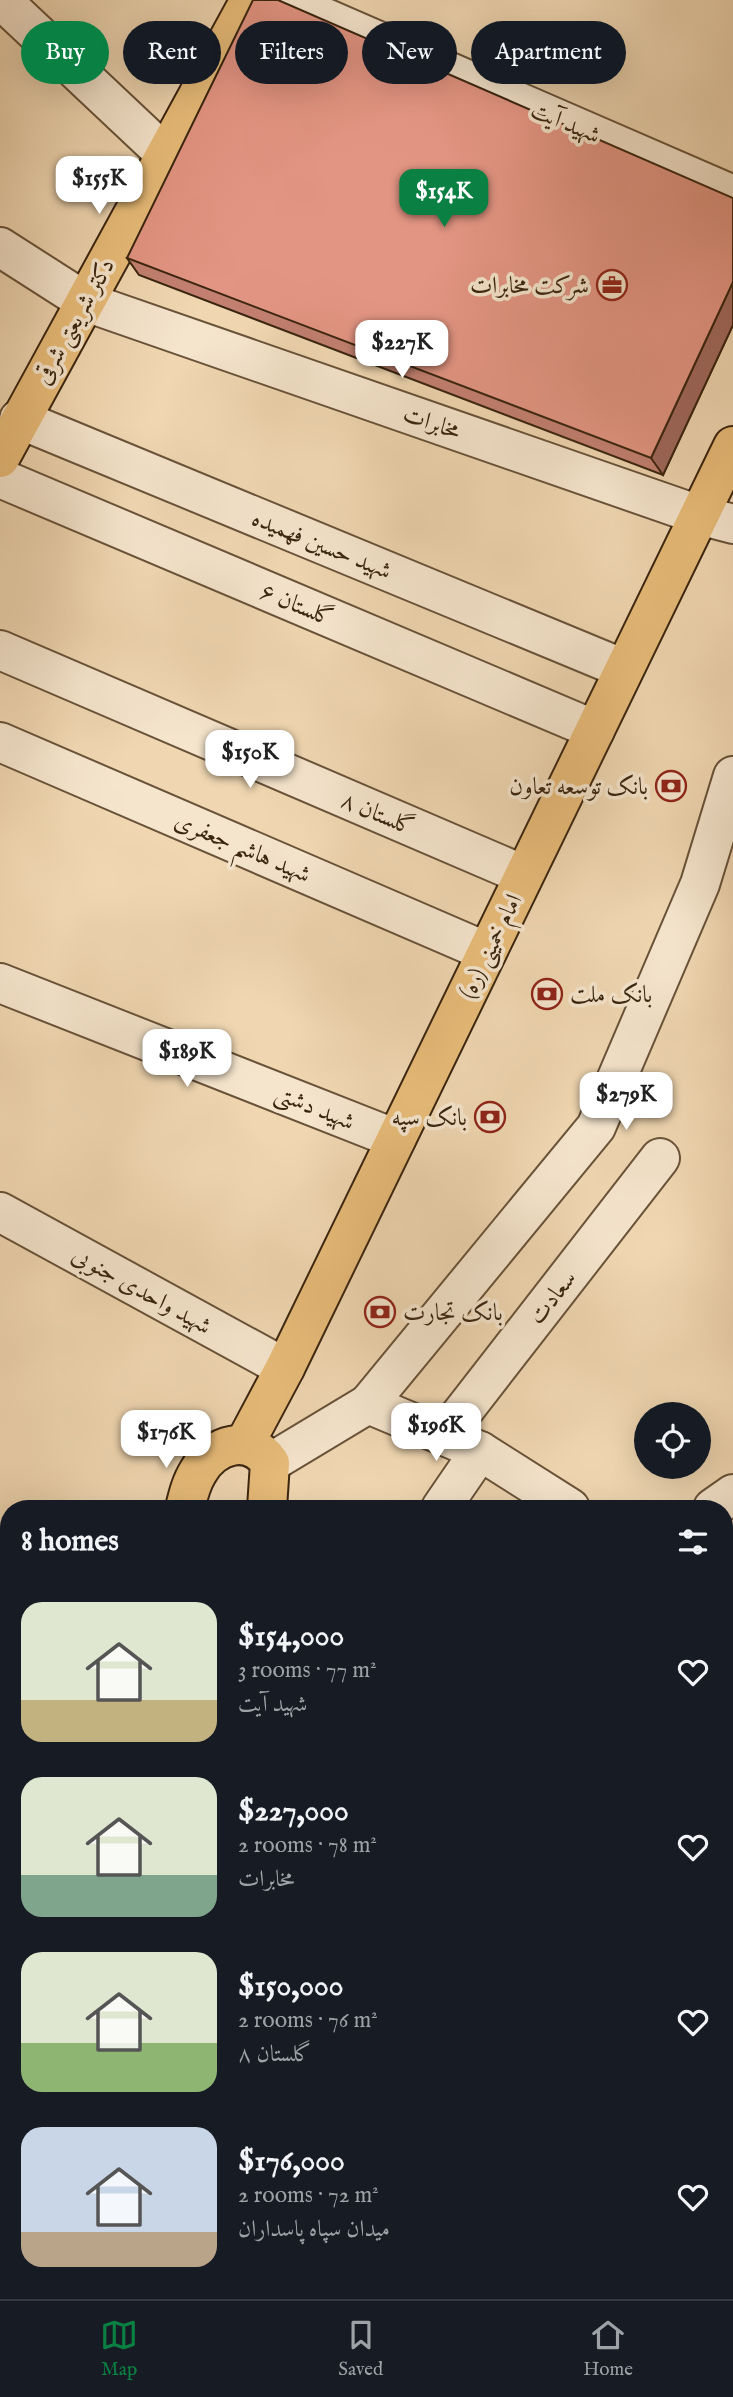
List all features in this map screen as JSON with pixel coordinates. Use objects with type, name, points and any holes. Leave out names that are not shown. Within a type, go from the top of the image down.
[{"type":"main road","name":"دکتر شریعتی شرقی","points":[[0,458],[250,0]]},
{"type":"main road","name":"امام خمینی (ره)","points":[[257,1454],[285,1368],[624,669],[716,520],[733,446]]},
{"type":"main road","points":[[187,1500],[197,1472],[206,1459],[223,1447],[257,1454],[266,1500]]},
{"type":"street","name":"شهید آیت","points":[[284,0],[733,195]]},
{"type":"street","points":[[0,2],[10,8],[166,155]]},
{"type":"street","name":"مخابرات","points":[[0,247],[86,302],[716,520]]},
{"type":"street","name":"شهيد حسین فهمیده","points":[[19,419],[624,669]]},
{"type":"street","name":"گلستان ۶","points":[[0,478],[595,730]]},
{"type":"street","name":"گلستان ۸","points":[[0,650],[524,875]]},
{"type":"street","name":"شهيد هاشم جعفری","points":[[0,742],[487,952]]},
{"type":"street","points":[[257,1454],[368,1404],[596,1127],[700,884],[731,794]]},
{"type":"street","name":"شهید دشتی","points":[[0,983],[396,1139]]},
{"type":"street","name":"سعادت","points":[[444,1436],[660,1158]]},
{"type":"street","name":"شهید واحدی جنوبی","points":[[0,1212],[285,1368]]},
{"type":"street","points":[[368,1404],[480,1451],[557,1500]]},
{"type":"street","points":[[446,1500],[480,1451]]},
{"type":"building","points":[[253,0],[278,0],[326,21],[243,21]]},
{"type":"building","points":[[348,30],[362,37],[362,84],[457,84],[457,78],[733,198],[733,282],[651,458],[127,258],[212,84],[221,84],[221,66],[235,37],[235,84],[348,84]]},
{"type":"place","name":"شرکت مخابرات","points":[[612,285]]},
{"type":"place","name":"بانک توسعه تعاون","points":[[671,786]]},
{"type":"place","name":"بانک ملت","points":[[547,994]]},
{"type":"place","name":"بانک سپه","points":[[490,1117]]},
{"type":"place","name":"بانک تجارت","points":[[380,1312]]}]
